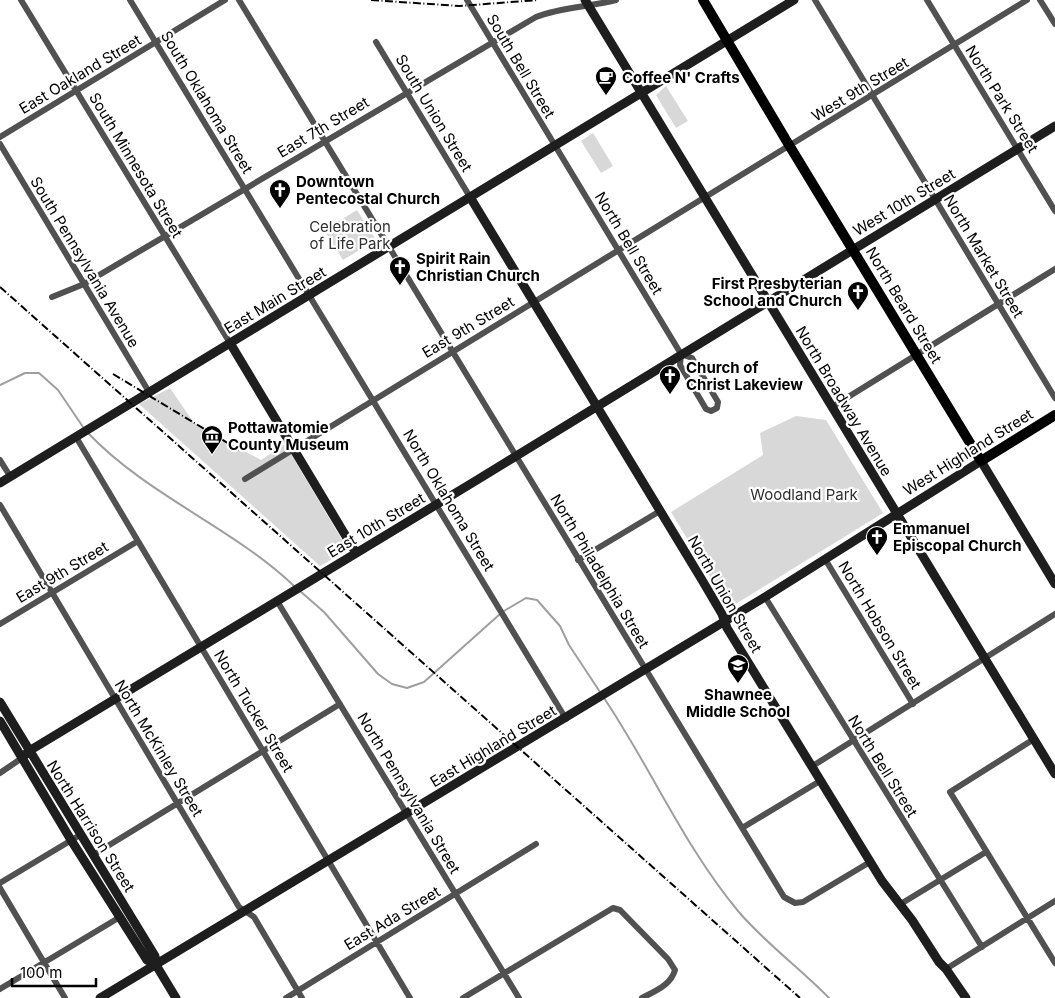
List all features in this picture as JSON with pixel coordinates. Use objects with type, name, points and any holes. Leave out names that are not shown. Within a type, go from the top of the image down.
[{"type":"main road","name":"North Beard Street","points":[[703,0],[789,146],[981,461]]},
{"type":"main road","name":"West Highland Street","points":[[981,461],[1055,415]]},
{"type":"street","name":"South Minnesota Street","points":[[21,0],[230,343]]},
{"type":"street","name":"South Oklahoma Street","points":[[130,0],[309,295]]},
{"type":"street","name":"East Oakland Street","points":[[0,137],[225,0]]},
{"type":"street","name":"North Philadelphia Street","points":[[239,0],[784,897],[795,903],[803,902],[870,862]]},
{"type":"street","name":"South Bell Street","points":[[466,0],[555,146]]},
{"type":"street","name":"East 7th Street","points":[[52,297],[84,284],[406,92],[536,17],[552,11],[587,3],[616,0]]},
{"type":"street","name":"East Main Street","points":[[0,482],[794,0]]},
{"type":"street","name":"North Market Street","points":[[815,0],[1055,398]]},
{"type":"street","name":"North Park Street","points":[[927,0],[1055,210]]},
{"type":"street","name":"West 9th Street","points":[[705,197],[1027,0]]},
{"type":"street","points":[[1040,0],[1055,24]]},
{"type":"street","name":"North Broadway Avenue","points":[[587,3],[1055,774]]},
{"type":"street","name":"South Union Street","points":[[376,42],[470,197]]},
{"type":"street","name":"West 10th Street","points":[[768,301],[1055,126]]},
{"type":"street","name":"South Pennsylvania Avenue","points":[[0,144],[149,392]]},
{"type":"street","name":"North Bell Street","points":[[555,146],[681,354],[680,365],[706,409],[711,411],[717,408],[718,402],[692,358],[681,354]]},
{"type":"street","name":"North Union Street","points":[[470,197],[660,511],[811,767],[870,862],[966,998]]},
{"type":"street","name":"East 9th Street","points":[[244,479],[705,197]]},
{"type":"street","points":[[832,407],[1055,269]]},
{"type":"street","name":"North Oklahoma Street","points":[[309,295],[566,719]]},
{"type":"street","name":"East 10th Street","points":[[0,773],[22,758],[28,751],[768,301]]},
{"type":"street","points":[[230,343],[356,552]]},
{"type":"street","name":"North Tucker Street","points":[[77,436],[410,998]]},
{"type":"street","points":[[0,460],[10,476]]},
{"type":"street","name":"West Highland Street","points":[[897,514],[981,461]]},
{"type":"street","name":"North Beard Street","points":[[981,461],[1055,584]]},
{"type":"street","name":"North McKinley Street","points":[[0,505],[239,906],[254,917],[302,998]]},
{"type":"street","points":[[578,560],[660,511]]},
{"type":"street","name":"East Highland Street","points":[[100,998],[566,719],[897,514]]},
{"type":"street","name":"East 9th Street","points":[[0,624],[138,541]]},
{"type":"street","name":"North Hobson Street","points":[[825,559],[913,704]]},
{"type":"street","name":"North Bell Street","points":[[765,597],[853,742],[982,947]]},
{"type":"street","name":"North Pennsylvania Street","points":[[277,601],[519,998]]},
{"type":"street","points":[[811,767],[1055,614]]},
{"type":"street","name":"North Harrison Street","points":[[0,702],[28,751],[155,956],[156,965],[176,998]]},
{"type":"street","points":[[93,855],[340,704]]},
{"type":"street","name":"North Harrison Street","points":[[0,721],[71,840],[147,960],[156,965]]},
{"type":"street","points":[[1034,739],[950,792],[1055,963]]},
{"type":"street","points":[[742,828],[820,781]]},
{"type":"street","points":[[0,883],[80,835]]},
{"type":"street","name":"East Ada Street","points":[[286,998],[536,844]]},
{"type":"street","points":[[899,905],[986,852]]},
{"type":"street","points":[[0,888],[65,998]]},
{"type":"street","points":[[946,969],[1055,901]]},
{"type":"street","points":[[463,998],[613,908],[620,910],[668,959],[675,970],[673,977],[668,982],[642,998]]},
{"type":"street","points":[[0,989],[120,916]]},
{"type":"green space","points":[[666,86],[688,121],[676,128],[656,95]]},
{"type":"green space","points":[[593,133],[613,166],[601,173],[581,141]]},
{"type":"green space","name":"Celebration of Life Park","points":[[357,210],[376,240],[343,260],[324,230]]},
{"type":"green space","points":[[170,388],[194,423],[261,460],[285,444],[348,550],[320,566],[139,404]]},
{"type":"green space","name":"Woodland Park","points":[[796,416],[826,420],[883,513],[729,608],[671,512],[763,455],[760,433]]},
{"type":"waterway","points":[[0,385],[25,373],[39,373],[58,390],[83,427]]},
{"type":"waterway","points":[[88,433],[137,475],[244,546],[294,586]]},
{"type":"waterway","points":[[300,591],[324,612],[378,674],[392,684],[407,688],[424,682],[500,614]]},
{"type":"waterway","points":[[504,611],[526,598],[537,600],[560,626],[569,645],[600,692]]},
{"type":"waterway","points":[[604,698],[684,833],[719,886],[748,923],[829,998]]},
{"type":"railway","points":[[371,0],[459,6],[538,0]]},
{"type":"railway","points":[[0,287],[800,998]]},
{"type":"railway","points":[[113,374],[241,451]]},
{"type":"place","name":"Coffee N' Crafts","points":[[606,96]]},
{"type":"place","name":"Downtown Pentecostal Church","points":[[280,209]]},
{"type":"place","name":"Spirit Rain Christian Church","points":[[400,286]]},
{"type":"place","name":"First Presbyterian School and Church","points":[[858,311]]},
{"type":"place","name":"Church of Christ Lakeview","points":[[670,395]]},
{"type":"place","name":"Pottawatomie County Museum","points":[[212,455]]},
{"type":"place","name":"Emmanuel Episcopal Church","points":[[877,556]]},
{"type":"place","name":"Shawnee Middle School","points":[[738,684]]}]
